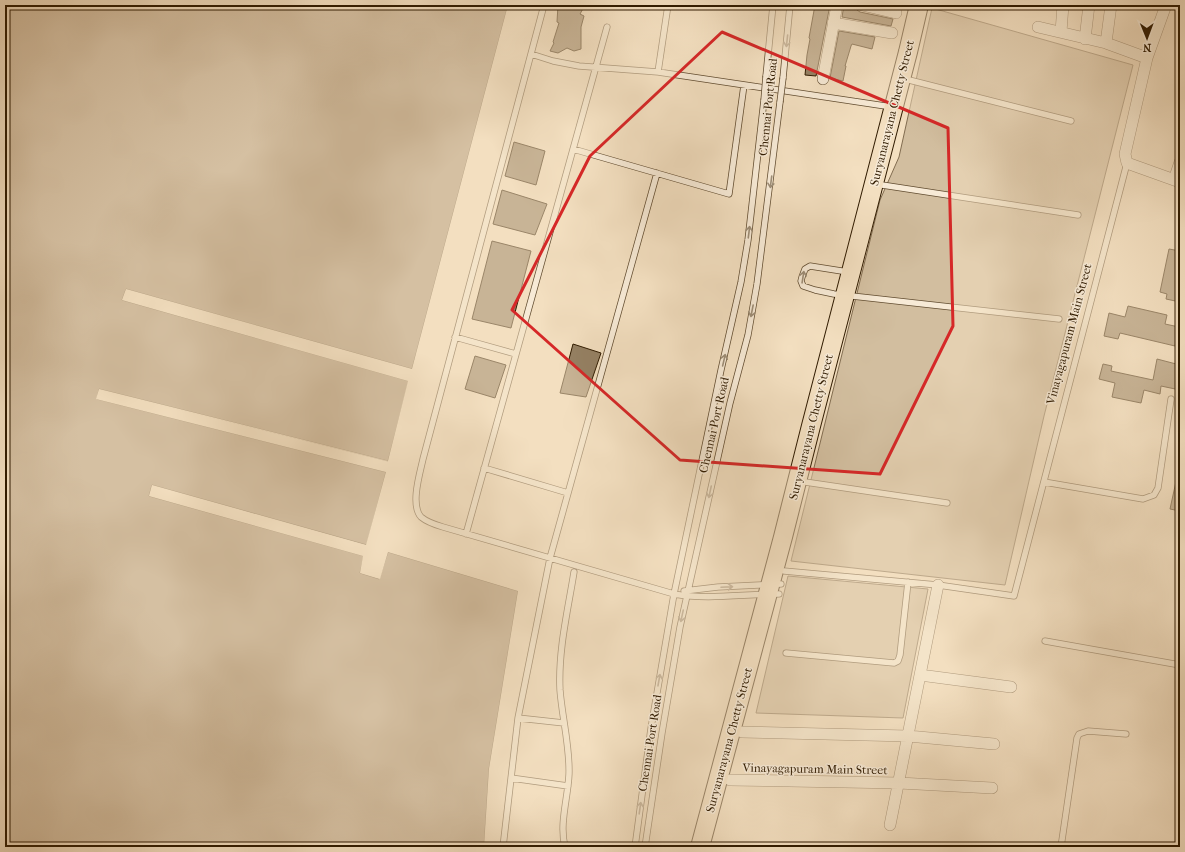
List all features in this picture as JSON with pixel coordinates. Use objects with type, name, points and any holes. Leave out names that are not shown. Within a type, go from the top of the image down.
[{"type":"main road","name":"Suryanarayana Chetty Street","points":[[711,847],[730,780],[849,296],[882,185],[918,5]]},
{"type":"main road","name":"Suryanarayana Chetty Street","points":[[700,847],[777,586],[834,375],[849,296],[851,273],[898,108],[909,80],[928,5]]},
{"type":"street","points":[[823,79],[837,5]]},
{"type":"street","points":[[862,5],[896,13]]},
{"type":"street","points":[[1061,32],[1063,5]]},
{"type":"street","points":[[1085,39],[1089,5]]},
{"type":"street","points":[[1106,43],[1110,5]]},
{"type":"street","name":"Vinayagapuram Main Street","points":[[1127,163],[1125,154],[1147,58],[1166,5]]},
{"type":"street","points":[[834,22],[892,33]]},
{"type":"street","points":[[1038,27],[1106,43],[1147,58]]},
{"type":"street","points":[[1127,163],[1177,181],[1180,162]]},
{"type":"street","name":"Vinayagapuram Main Street","points":[[890,825],[938,585]]},
{"type":"street","points":[[920,675],[1011,687]]},
{"type":"street","points":[[742,732],[908,736],[994,744]]},
{"type":"street","name":"Vinayagapuram Main Street","points":[[730,780],[899,783],[992,788]]},
{"type":"lane","points":[[544,5],[423,459],[418,484],[416,504],[417,511],[426,520],[443,527],[674,594],[777,586]]},
{"type":"lane","points":[[658,72],[668,5]]},
{"type":"lane","name":"Chennai Port Road","points":[[635,847],[651,728],[674,594],[741,282],[749,232],[773,5]]},
{"type":"lane","name":"Chennai Port Road","points":[[645,847],[664,718],[687,593],[730,402],[748,335],[758,284],[783,78],[790,5]]},
{"type":"lane","points":[[466,534],[607,27]]},
{"type":"lane","points":[[531,54],[568,65],[658,72],[898,108]]},
{"type":"lane","points":[[909,80],[1072,121]]},
{"type":"lane","points":[[573,149],[729,194],[744,85]]},
{"type":"lane","name":"Vinayagapuram Main Street","points":[[777,586],[908,582],[1014,596],[1127,163]]},
{"type":"lane","points":[[503,847],[518,718],[550,558],[657,173]]},
{"type":"lane","points":[[882,185],[1078,214]]},
{"type":"lane","points":[[851,273],[810,266],[804,269],[802,276],[803,286],[849,296],[1059,319]]},
{"type":"lane","points":[[455,337],[516,354]]},
{"type":"lane","points":[[1044,482],[1143,499],[1154,495],[1158,488],[1171,399]]},
{"type":"lane","points":[[484,468],[568,493]]},
{"type":"lane","points":[[805,482],[947,503]]},
{"type":"lane","points":[[565,847],[563,831],[569,774],[560,690],[559,662],[574,572]]},
{"type":"lane","points":[[786,653],[894,663],[898,661],[900,655],[908,582]]},
{"type":"lane","points":[[687,593],[777,586]]},
{"type":"lane","points":[[1045,641],[1180,664]]},
{"type":"lane","points":[[518,718],[564,723]]},
{"type":"lane","points":[[1061,847],[1077,738],[1079,734],[1088,731],[1126,734]]},
{"type":"lane","points":[[511,778],[568,786]]},
{"type":"highlighted area","points":[[722,32],[948,128],[953,326],[880,474],[680,460],[512,310],[590,156]]},
{"type":"shaded area","points":[[5,5],[508,5],[412,369],[126,289],[122,300],[409,381],[388,461],[99,389],[97,399],[386,472],[367,545],[152,485],[149,496],[364,556],[360,573],[379,579],[388,552],[518,591],[489,769],[484,847],[5,847]]},
{"type":"shaded area","points":[[932,8],[1133,65],[1044,416],[1005,585],[791,561],[880,200],[899,157]]},
{"type":"shaded area","points":[[788,576],[928,589],[903,718],[756,713]]},
{"type":"pier","points":[[508,5],[510,5],[413,371],[127,291],[125,298],[410,379],[390,462],[101,391],[99,398],[388,471],[369,546],[367,547],[153,487],[151,495],[364,554],[366,556],[362,572],[378,576],[388,550],[520,590],[491,769],[486,847],[484,847],[489,769],[518,591],[388,552],[380,579],[360,573],[363,556],[149,496],[152,485],[366,545],[386,472],[96,399],[99,389],[388,461],[408,381],[122,300],[126,289],[412,369]]},
{"type":"building","points":[[558,5],[585,5],[580,14],[584,16],[581,27],[581,49],[574,51],[567,48],[558,53],[550,51],[554,43],[553,42],[559,23],[557,22]]},
{"type":"building","points":[[815,5],[830,5],[816,76],[805,75],[809,38]]},
{"type":"building","points":[[844,5],[855,5],[857,10],[860,12],[893,19],[891,26],[842,17]]},
{"type":"building","points":[[839,31],[875,37],[872,49],[852,44],[845,66],[843,81],[830,78]]},
{"type":"building","points":[[514,142],[545,151],[536,185],[505,176]]},
{"type":"building","points":[[502,190],[547,204],[535,235],[493,224]]},
{"type":"building","points":[[492,241],[531,251],[511,328],[472,319]]},
{"type":"building","points":[[1169,249],[1180,251],[1180,302],[1166,299],[1167,294],[1160,292]]},
{"type":"building","points":[[1128,306],[1167,315],[1165,324],[1179,327],[1175,346],[1120,333],[1118,339],[1104,336],[1109,313],[1125,317]]},
{"type":"building","points":[[573,344],[601,353],[586,397],[560,393]]},
{"type":"building","points":[[475,356],[506,365],[495,398],[465,389]]},
{"type":"building","points":[[1157,359],[1180,365],[1180,390],[1161,386],[1160,394],[1144,390],[1141,403],[1112,397],[1115,383],[1099,379],[1103,364],[1112,366],[1111,371],[1153,380]]},
{"type":"building","points":[[1177,477],[1180,477],[1180,511],[1170,509]]}]
